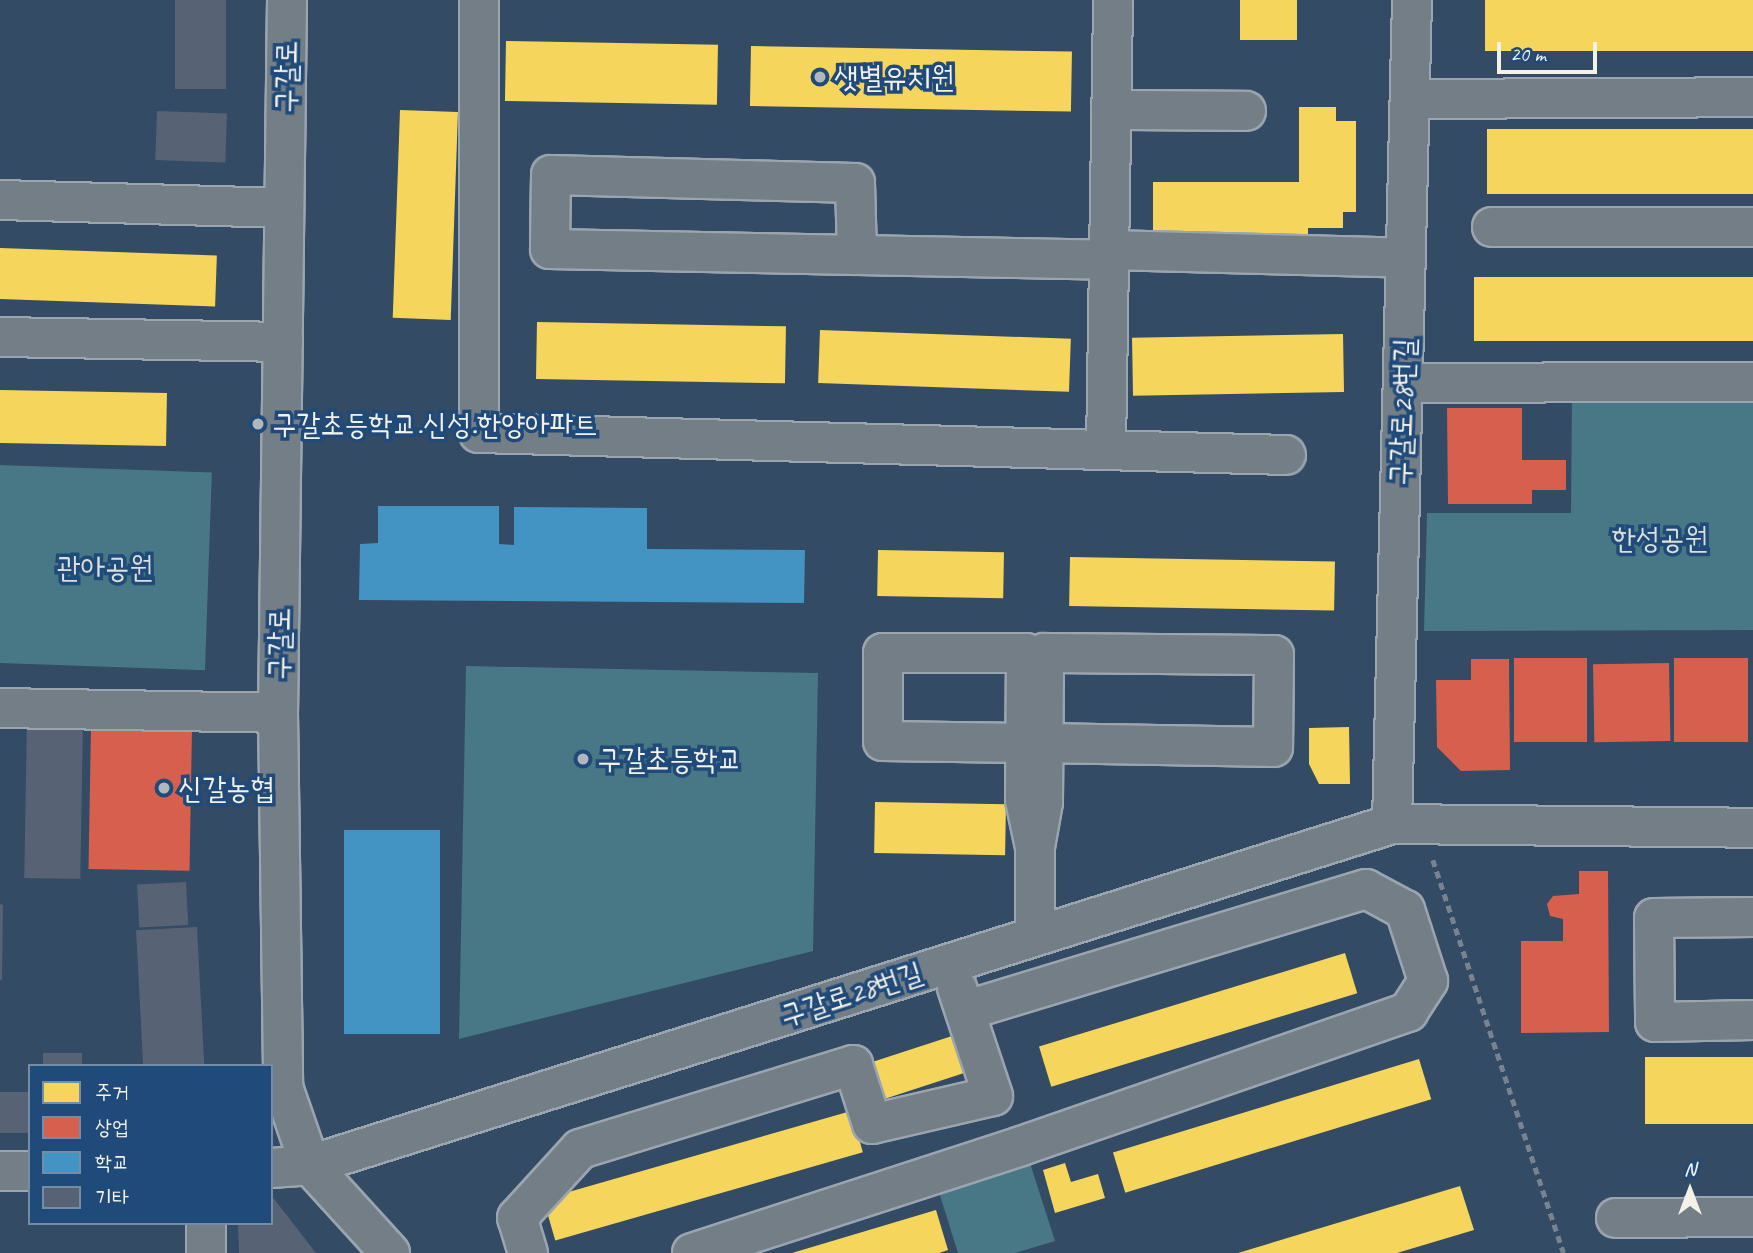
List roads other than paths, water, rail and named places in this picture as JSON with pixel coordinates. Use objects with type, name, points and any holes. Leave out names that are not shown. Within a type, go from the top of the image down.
[{"type":"street","name":"구갈로","points":[[287,0],[278,713],[283,1087],[310,1165],[390,1253]]},
{"type":"street","points":[[479,0],[479,433],[1286,456]]},
{"type":"street","points":[[1106,450],[1113,0]]},
{"type":"street","name":"구갈로28번길","points":[[1392,824],[1412,0]]},
{"type":"street","points":[[1410,99],[1753,97]]},
{"type":"street","points":[[1111,110],[1246,111]]},
{"type":"street","points":[[856,256],[855,183],[551,175],[550,249],[856,256],[1406,258]]},
{"type":"street","points":[[0,200],[284,208]]},
{"type":"street","points":[[1492,226],[1753,226]]},
{"type":"street","points":[[0,337],[283,342]]},
{"type":"street","points":[[1403,383],[1753,382]]},
{"type":"street","points":[[1034,743],[1273,747],[1273,655],[1044,653],[1034,743],[1044,802],[1035,847],[1035,936]]},
{"type":"street","points":[[0,708],[278,713]]},
{"type":"street","name":"구갈로28번길","points":[[273,1168],[310,1165],[1392,824],[1753,828]]},
{"type":"street","points":[[692,1253],[1009,1150],[1408,1012],[1428,981],[1405,910],[1366,889],[965,1011]]},
{"type":"street","points":[[1753,917],[1654,918],[1656,1022],[1753,1020]]},
{"type":"street","points":[[949,962],[1009,1150]]},
{"type":"street","points":[[528,1253],[517,1218],[580,1149],[853,1065],[872,1124],[993,1096]]},
{"type":"street","points":[[0,1171],[28,1171]]},
{"type":"street","points":[[1616,1218],[1753,1217]]},
{"type":"street","points":[[206,1225],[206,1253]]},
{"type":"place","name":"샛별유치원","points":[[820,77]]},
{"type":"place","name":"구갈초등학교.신성.한양아파트","points":[[258,424]]},
{"type":"place","name":"구갈초등학교","points":[[583,759]]},
{"type":"place","name":"신갈농협","points":[[164,788]]},
{"type":"park label","name":"한성공원","points":[[1660,538]]},
{"type":"park label","name":"관아공원","points":[[105,567]]}]
